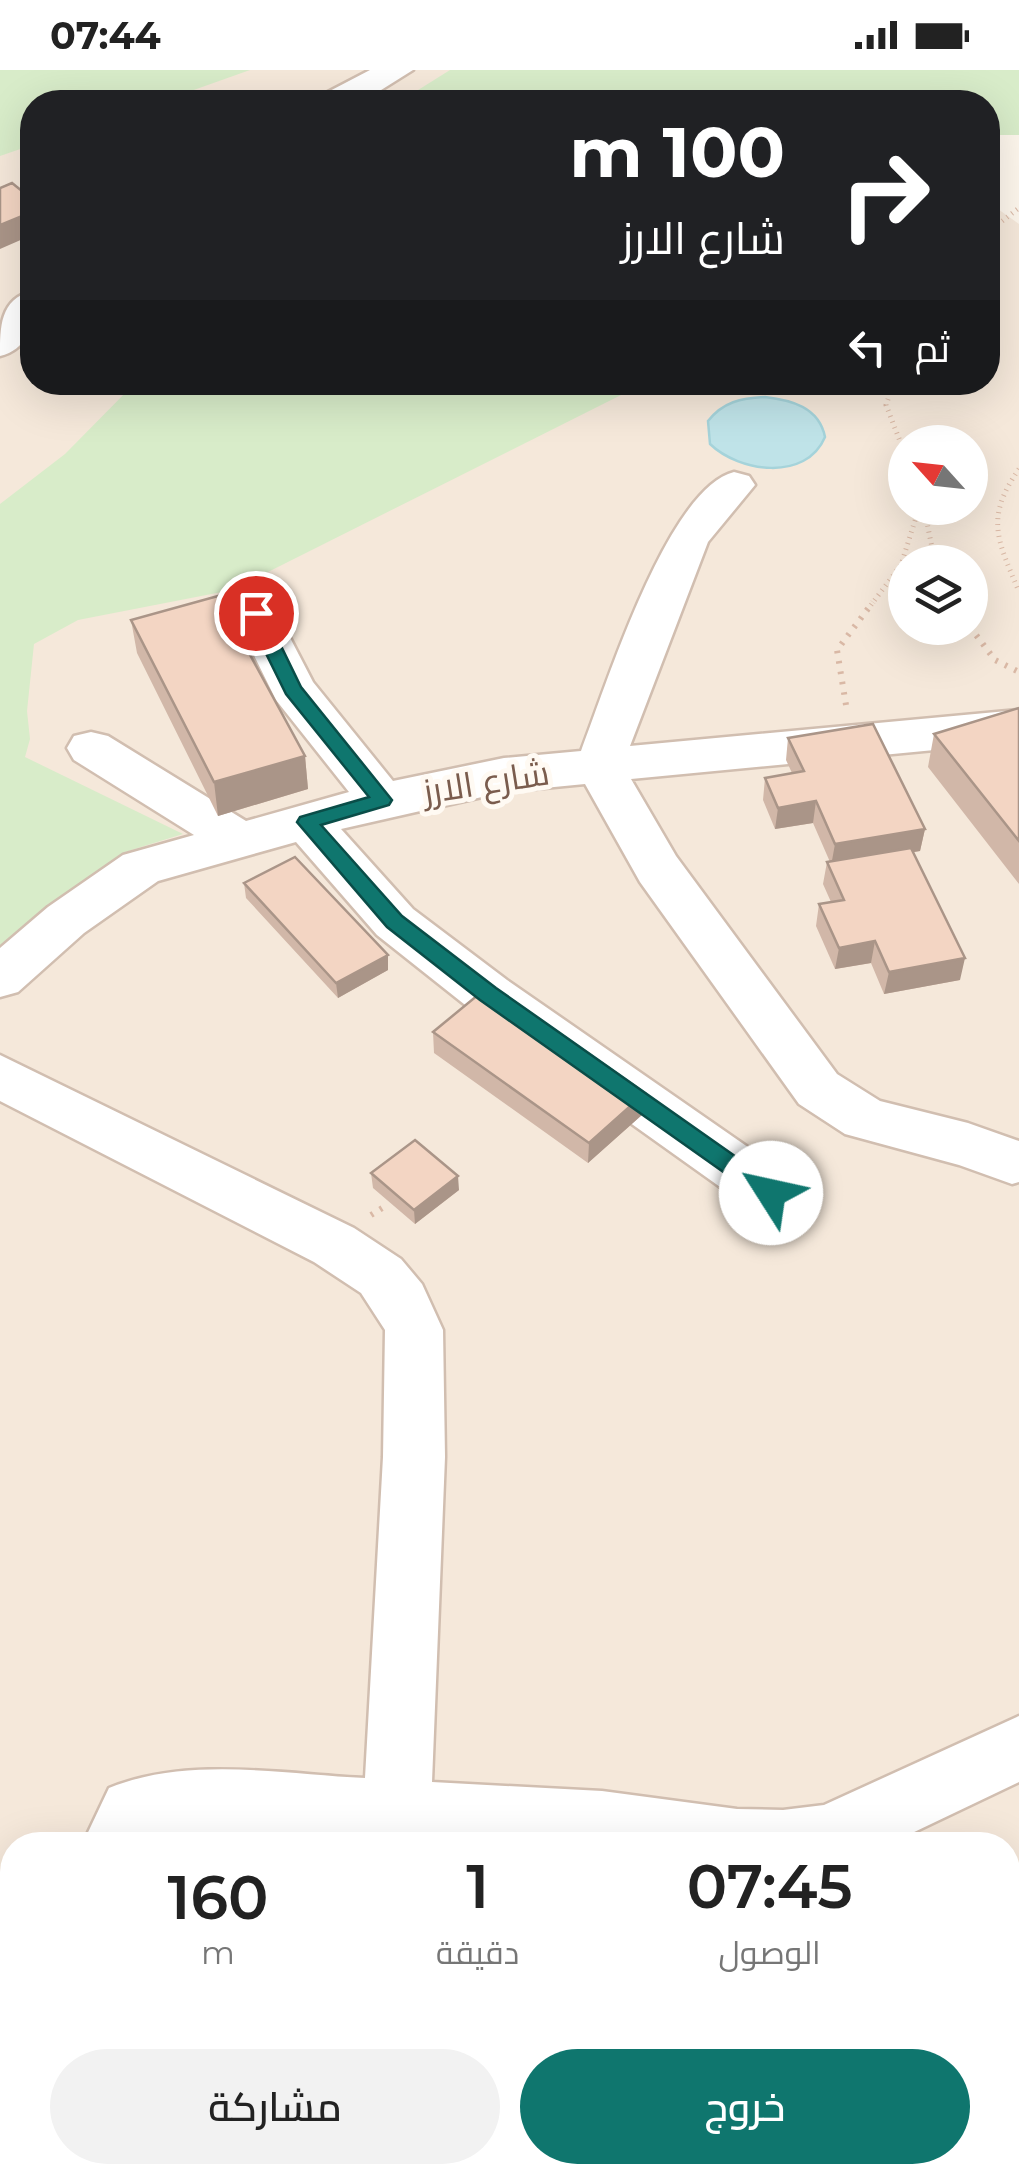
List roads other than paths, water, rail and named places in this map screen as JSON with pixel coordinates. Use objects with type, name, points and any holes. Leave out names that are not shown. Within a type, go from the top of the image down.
[{"type":"street","points":[[359,90],[396,70]]},
{"type":"street","points":[[0,344],[20,318]]},
{"type":"street","points":[[734,485],[688,538],[600,765],[658,869],[818,1089],[864,1119],[968,1146],[1012,1162]]},
{"type":"street","points":[[256,613],[293,689],[382,800]]},
{"type":"street","name":"شارع الارز","points":[[0,978],[117,881],[141,868],[382,800],[504,775],[1019,726]]},
{"type":"street","points":[[91,748],[242,842]]},
{"type":"street","points":[[307,822],[395,922],[488,994],[771,1193]]},
{"type":"street","points":[[0,1076],[334,1244],[381,1276],[401,1301],[414,1330],[414,1457],[400,1829]]},
{"type":"street","points":[[841,1832],[1019,1748]]},
{"type":"street","points":[[122,1832],[133,1811],[194,1802],[400,1829],[602,1824],[659,1832]]},
{"type":"water","points":[[765,397],[802,407],[822,427],[825,437],[803,461],[771,468],[754,466],[722,454],[710,444],[708,421],[720,409],[748,398]]}]
